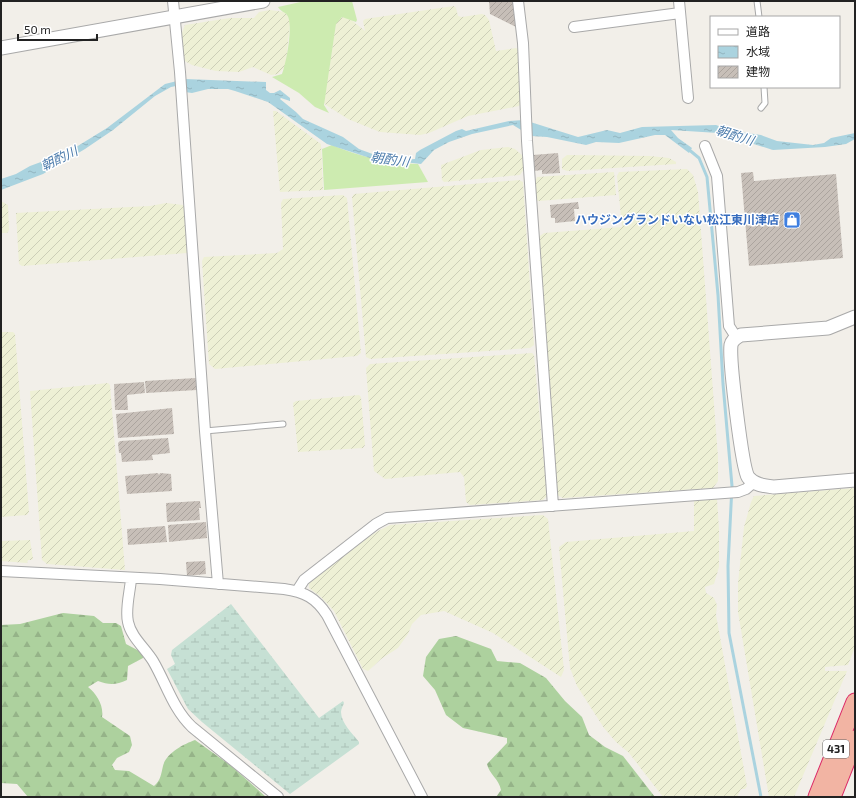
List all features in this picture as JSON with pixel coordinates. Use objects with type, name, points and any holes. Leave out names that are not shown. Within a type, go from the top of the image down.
[{"type":"highway","name":"431","points":[[817,797],[855,702]]},
{"type":"highway","name":"431","points":[[832,797],[855,739]]},
{"type":"street","points":[[173,1],[180,72],[205,431],[218,584]]},
{"type":"street","points":[[1,48],[263,1]]},
{"type":"street","points":[[518,1],[523,43],[527,141],[553,506]]},
{"type":"street","points":[[678,1],[688,98]]},
{"type":"street","points":[[574,27],[680,14]]},
{"type":"street","points":[[705,146],[717,176],[730,326],[736,337]]},
{"type":"street","points":[[855,317],[828,328],[741,334],[736,337],[731,346],[736,408],[744,466],[749,478],[763,486],[774,487],[855,480]]},
{"type":"street","points":[[297,591],[304,580],[376,524],[387,518],[738,492],[746,489],[754,482]]},
{"type":"street","points":[[1,571],[218,584],[297,591],[314,599],[327,616],[422,797]]},
{"type":"street","points":[[131,579],[128,624],[132,633],[153,662],[180,714],[192,727],[278,797]]},
{"type":"lane","points":[[757,1],[759,16]]},
{"type":"lane","points":[[761,108],[765,103],[764,88]]},
{"type":"lane","points":[[205,431],[283,424]]},
{"type":"green space","points":[[305,1],[352,1],[357,20],[356,22],[342,17],[336,24],[324,105],[329,113],[315,107],[299,93],[272,77],[282,74],[290,35],[289,20],[287,15],[278,7]]},
{"type":"green space","points":[[454,6],[458,16],[485,15],[489,20],[496,51],[518,49],[521,103],[519,106],[468,116],[429,133],[420,135],[380,132],[348,119],[324,103],[336,24],[339,18],[349,18],[365,31],[363,21],[365,19]]},
{"type":"green space","points":[[270,10],[284,12],[290,22],[286,63],[284,68],[278,74],[271,75],[253,67],[239,72],[216,71],[192,65],[183,60],[181,35],[185,25],[230,18],[254,18],[259,12]]},
{"type":"green space","points":[[273,111],[276,111],[321,144],[323,190],[280,192]]},
{"type":"green space","points":[[332,145],[374,159],[418,164],[428,182],[324,190],[322,149]]},
{"type":"green space","points":[[508,147],[515,149],[523,156],[524,169],[520,175],[444,182],[442,180],[441,165],[481,150]]},
{"type":"green space","points":[[567,155],[650,156],[669,158],[676,162],[676,164],[567,171],[562,169],[562,159]]},
{"type":"green space","points":[[687,169],[693,175],[698,192],[718,457],[718,481],[713,488],[563,498],[557,495],[537,238],[544,233],[622,227],[617,176],[619,172]]},
{"type":"green space","points":[[614,172],[616,195],[538,201],[535,198],[534,185],[537,177]]},
{"type":"green space","points":[[519,180],[523,182],[534,345],[530,348],[370,359],[366,357],[352,197],[354,194]]},
{"type":"green space","points":[[343,195],[347,198],[361,353],[357,356],[215,369],[209,364],[202,261],[204,257],[277,253],[283,249],[281,203],[283,199]]},
{"type":"green space","points":[[1,201],[8,205],[9,230],[7,233],[1,233]]},
{"type":"green space","points":[[166,203],[183,205],[186,208],[189,250],[187,253],[22,266],[19,264],[16,213],[150,206]]},
{"type":"green space","points":[[1,332],[13,332],[15,334],[29,512],[27,515],[1,517]]},
{"type":"green space","points":[[532,353],[534,355],[547,496],[543,500],[470,505],[466,502],[464,477],[460,472],[385,479],[374,471],[366,368],[370,364]]},
{"type":"green space","points":[[108,383],[110,385],[125,570],[47,564],[42,560],[30,391]]},
{"type":"green space","points":[[359,395],[361,397],[365,445],[363,448],[298,452],[293,403],[296,401]]},
{"type":"green space","points":[[855,488],[855,647],[848,665],[825,667],[825,671],[847,671],[794,797],[769,797],[738,612],[738,583],[744,527],[754,496]]},
{"type":"green space","points":[[695,499],[717,499],[719,529],[719,567],[714,584],[705,587],[706,593],[714,598],[717,605],[716,615],[747,786],[745,789],[741,789],[737,797],[663,797],[629,753],[616,742],[604,728],[577,686],[570,668],[559,547],[566,542],[694,531]]},
{"type":"green space","points":[[543,515],[548,519],[564,670],[561,677],[493,633],[444,611],[421,615],[412,624],[408,634],[398,648],[381,659],[368,671],[363,669],[334,611],[321,597],[309,588],[309,583],[359,543],[390,525]]},
{"type":"green space","points":[[30,540],[33,559],[28,560],[27,563],[1,561],[1,541]]},
{"type":"green space","points":[[231,604],[319,718],[343,701],[344,703],[341,712],[343,720],[359,742],[359,744],[290,794],[188,709],[167,669],[175,664],[171,655],[172,650]]},
{"type":"green space","points":[[63,613],[94,616],[103,623],[116,623],[121,626],[126,644],[143,653],[143,658],[128,666],[127,680],[112,684],[98,681],[88,687],[99,700],[102,709],[102,717],[130,736],[132,745],[129,752],[117,758],[112,765],[115,770],[129,771],[154,786],[159,779],[165,761],[168,757],[181,747],[195,740],[230,765],[266,797],[28,797],[17,784],[1,783],[1,625],[20,624]]},
{"type":"green space","points":[[456,636],[491,649],[497,661],[520,663],[546,678],[565,701],[582,717],[589,735],[605,747],[623,756],[655,797],[496,797],[501,790],[500,786],[487,764],[507,743],[507,738],[463,728],[446,715],[435,690],[423,676],[426,657],[439,639]]},
{"type":"water","name":"朝酌川","points":[[185,79],[266,82],[266,90],[270,93],[280,90],[290,98],[290,101],[280,99],[303,119],[343,137],[359,149],[378,156],[401,160],[415,159],[416,153],[420,150],[462,129],[466,131],[509,121],[524,120],[578,137],[607,130],[620,133],[642,127],[716,125],[733,131],[761,135],[777,141],[813,145],[824,143],[831,138],[855,133],[855,139],[846,144],[825,147],[773,150],[718,133],[671,130],[678,138],[692,148],[689,153],[665,135],[655,135],[619,143],[596,142],[586,145],[547,137],[531,136],[513,125],[472,134],[449,142],[434,150],[421,164],[370,158],[327,144],[268,102],[235,91],[228,89],[208,89],[192,93],[185,92],[176,86],[171,87],[155,96],[113,130],[43,174],[1,190],[1,179],[16,174],[30,166],[68,152],[107,128],[165,84]]},
{"type":"building","points":[[489,1],[514,1],[518,28],[490,14]]},
{"type":"building","points":[[558,153],[560,173],[542,174],[542,170],[534,171],[533,155]]},
{"type":"building","name":"ハウジングランドいない松江東川津店","points":[[753,172],[754,181],[836,174],[843,258],[749,266],[741,173]]},
{"type":"building","points":[[578,202],[579,209],[574,209],[575,221],[555,223],[555,218],[551,218],[550,205]]},
{"type":"building","points":[[196,378],[197,390],[146,393],[145,381]]},
{"type":"building","points":[[144,382],[145,393],[127,395],[128,410],[115,410],[114,384]]},
{"type":"building","points":[[172,408],[174,434],[118,438],[116,414]]},
{"type":"building","points":[[168,438],[170,453],[152,455],[153,460],[122,462],[118,443],[120,441]]},
{"type":"building","points":[[158,473],[159,475],[160,473],[171,474],[172,491],[127,494],[125,476]]},
{"type":"building","points":[[200,501],[200,520],[167,522],[166,503]]},
{"type":"building","points":[[206,522],[207,538],[169,542],[168,525]]},
{"type":"building","points":[[165,526],[167,542],[128,545],[127,529]]},
{"type":"building","points":[[205,561],[206,574],[187,576],[186,562]]},
{"type":"waterway","points":[[687,148],[699,158],[707,177],[718,295],[723,384],[732,486],[728,566],[729,633],[761,797]]},
{"type":"place","name":"ハウジングランドいない松江東川津店","points":[[792,220]]}]
